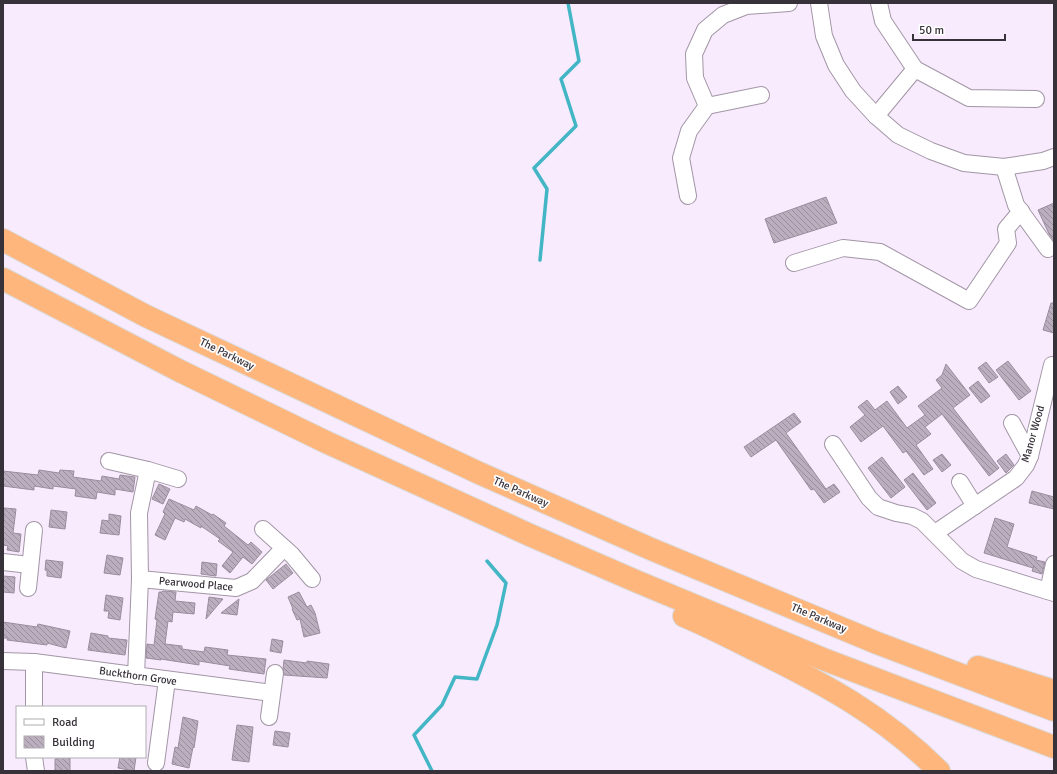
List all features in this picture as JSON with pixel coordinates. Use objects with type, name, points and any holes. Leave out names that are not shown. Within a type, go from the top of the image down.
[{"type":"highway","name":"The Parkway","points":[[3,240],[146,316],[479,473],[651,549],[877,643],[1054,710]]},
{"type":"highway","points":[[3,280],[180,371],[326,442],[532,536],[823,659],[1054,747]]},
{"type":"highway","points":[[532,536],[599,579],[697,622],[808,676],[857,705],[894,730],[940,771]]},
{"type":"highway","points":[[784,604],[887,634],[976,666],[1054,691]]},
{"type":"street","points":[[706,106],[695,78],[694,54],[705,30],[723,15],[745,4],[789,3]]},
{"type":"street","points":[[819,3],[824,36],[836,65],[853,91],[876,116],[898,135],[930,151],[964,163],[1004,167],[1043,161],[1054,157]]},
{"type":"street","points":[[879,3],[883,21],[915,69],[969,98],[1036,99]]},
{"type":"street","points":[[876,116],[915,69]]},
{"type":"street","points":[[688,196],[680,158],[689,130],[706,106],[761,95]]},
{"type":"street","points":[[1004,167],[1016,204],[1048,249]]},
{"type":"street","points":[[794,263],[843,248],[880,252],[969,301],[1008,243],[1006,229],[1020,211]]},
{"type":"street","name":"Manor Wood","points":[[935,533],[1016,478],[1026,465],[1030,456],[1052,365],[1054,365]]},
{"type":"street","points":[[1012,423],[1030,456]]},
{"type":"street","points":[[833,444],[869,498],[878,507],[912,516],[922,521],[962,562],[976,569],[1051,592],[1054,564]]},
{"type":"street","points":[[109,461],[178,479]]},
{"type":"street","points":[[136,676],[140,579],[139,513],[148,470]]},
{"type":"street","points":[[960,482],[976,506]]},
{"type":"street","points":[[263,529],[284,548],[312,579]]},
{"type":"street","points":[[28,588],[34,530]]},
{"type":"street","name":"Pearwood Place","points":[[140,579],[236,588],[252,581],[284,548]]},
{"type":"street","points":[[3,562],[30,565]]},
{"type":"street","name":"Buckthorn Grove","points":[[3,661],[34,662],[272,693]]},
{"type":"street","points":[[34,662],[34,706]]},
{"type":"street","points":[[269,717],[275,674]]},
{"type":"street","points":[[156,763],[167,680]]},
{"type":"street","points":[[34,758],[36,771]]},
{"type":"building","points":[[826,197],[837,223],[774,243],[765,219]]},
{"type":"building","points":[[1054,203],[1054,241],[1049,234],[1038,210]]},
{"type":"building","points":[[1051,303],[1054,303],[1054,333],[1043,330]]},
{"type":"building","points":[[1008,361],[1031,391],[1019,400],[996,370]]},
{"type":"building","points":[[986,362],[998,377],[989,383],[978,368]]},
{"type":"building","points":[[946,364],[970,395],[953,408],[999,468],[989,476],[942,414],[925,427],[931,434],[916,445],[933,469],[924,475],[906,451],[903,453],[883,426],[861,442],[850,427],[865,415],[858,407],[867,400],[875,410],[887,401],[907,428],[925,415],[918,406],[942,388],[936,380],[942,375]]},
{"type":"building","points":[[978,381],[990,396],[981,403],[969,388]]},
{"type":"building","points":[[898,386],[907,397],[898,404],[890,392]]},
{"type":"building","points":[[794,413],[801,422],[786,433],[826,489],[834,484],[840,492],[824,503],[814,489],[811,490],[776,440],[751,457],[744,447]]},
{"type":"building","points":[[942,454],[951,465],[942,472],[933,460]]},
{"type":"building","points":[[1006,454],[1014,465],[1006,473],[997,461]]},
{"type":"building","points":[[882,457],[905,487],[891,498],[868,468]]},
{"type":"building","points":[[39,470],[59,473],[60,470],[74,471],[73,477],[101,481],[102,476],[119,479],[120,475],[135,477],[133,492],[115,489],[115,495],[97,492],[96,499],[75,496],[76,489],[53,486],[53,489],[34,486],[34,490],[3,486],[3,471],[38,475]]},
{"type":"building","points":[[913,473],[936,503],[927,510],[904,480]]},
{"type":"building","points":[[159,484],[170,489],[163,504],[152,499]]},
{"type":"building","points":[[1032,491],[1054,497],[1054,509],[1029,503]]},
{"type":"building","points":[[169,499],[194,510],[196,506],[212,515],[213,514],[226,523],[224,526],[248,545],[251,542],[262,552],[252,564],[243,557],[230,573],[222,566],[233,552],[218,541],[220,539],[201,526],[201,528],[185,519],[184,522],[175,518],[165,540],[155,535],[165,514],[163,512]]},
{"type":"building","points":[[4,508],[16,509],[13,533],[21,534],[19,552],[7,550],[8,546],[3,545]]},
{"type":"building","points":[[51,510],[67,512],[65,529],[49,527]]},
{"type":"building","points":[[109,514],[121,516],[119,535],[100,533],[102,520],[109,521]]},
{"type":"building","points":[[995,518],[1014,524],[1007,547],[1037,557],[1036,560],[1045,562],[1042,574],[1032,571],[1034,566],[1033,568],[984,553]]},
{"type":"building","points":[[107,555],[123,558],[120,575],[104,573]]},
{"type":"building","points":[[46,560],[63,562],[61,578],[47,576],[47,571],[45,570]]},
{"type":"building","points":[[202,562],[217,564],[216,576],[201,574]]},
{"type":"building","points":[[286,564],[293,573],[273,589],[266,580]]},
{"type":"building","points":[[3,576],[15,577],[14,593],[3,592]]},
{"type":"building","points":[[159,592],[176,592],[175,601],[195,603],[194,614],[173,612],[172,622],[168,621],[165,644],[182,646],[182,649],[204,652],[205,647],[228,650],[227,655],[266,659],[264,674],[229,669],[230,666],[199,661],[199,665],[146,658],[147,644],[154,645],[157,620],[155,619]]},
{"type":"building","points":[[299,592],[307,607],[311,605],[315,613],[320,633],[304,637],[300,619],[297,620],[288,597]]},
{"type":"building","points":[[106,595],[123,598],[120,620],[108,618],[109,611],[104,611]]},
{"type":"building","points":[[209,597],[223,599],[206,619]]},
{"type":"building","points":[[239,599],[237,615],[221,613]]},
{"type":"building","points":[[3,622],[37,627],[38,624],[70,631],[66,648],[47,643],[47,645],[7,640],[8,638],[3,638]]},
{"type":"building","points":[[91,633],[108,636],[108,638],[127,640],[125,655],[88,650]]},
{"type":"building","points":[[272,639],[283,641],[281,653],[270,651]]},
{"type":"building","points":[[284,660],[329,664],[327,678],[284,675]]},
{"type":"building","points":[[183,717],[198,721],[189,768],[172,764],[175,747],[178,748]]},
{"type":"building","points":[[237,725],[253,727],[249,762],[232,760]]},
{"type":"building","points":[[275,731],[290,733],[288,747],[273,745]]},
{"type":"building","points":[[70,758],[70,771],[55,771],[55,759]]},
{"type":"building","points":[[120,758],[136,758],[134,771],[118,768]]},
{"type":"waterway","points":[[540,260],[547,189],[534,168],[576,126],[561,79],[579,61],[568,3]]},
{"type":"waterway","points":[[432,771],[414,735],[442,705],[455,677],[477,679],[497,625],[506,583],[487,561]]}]
